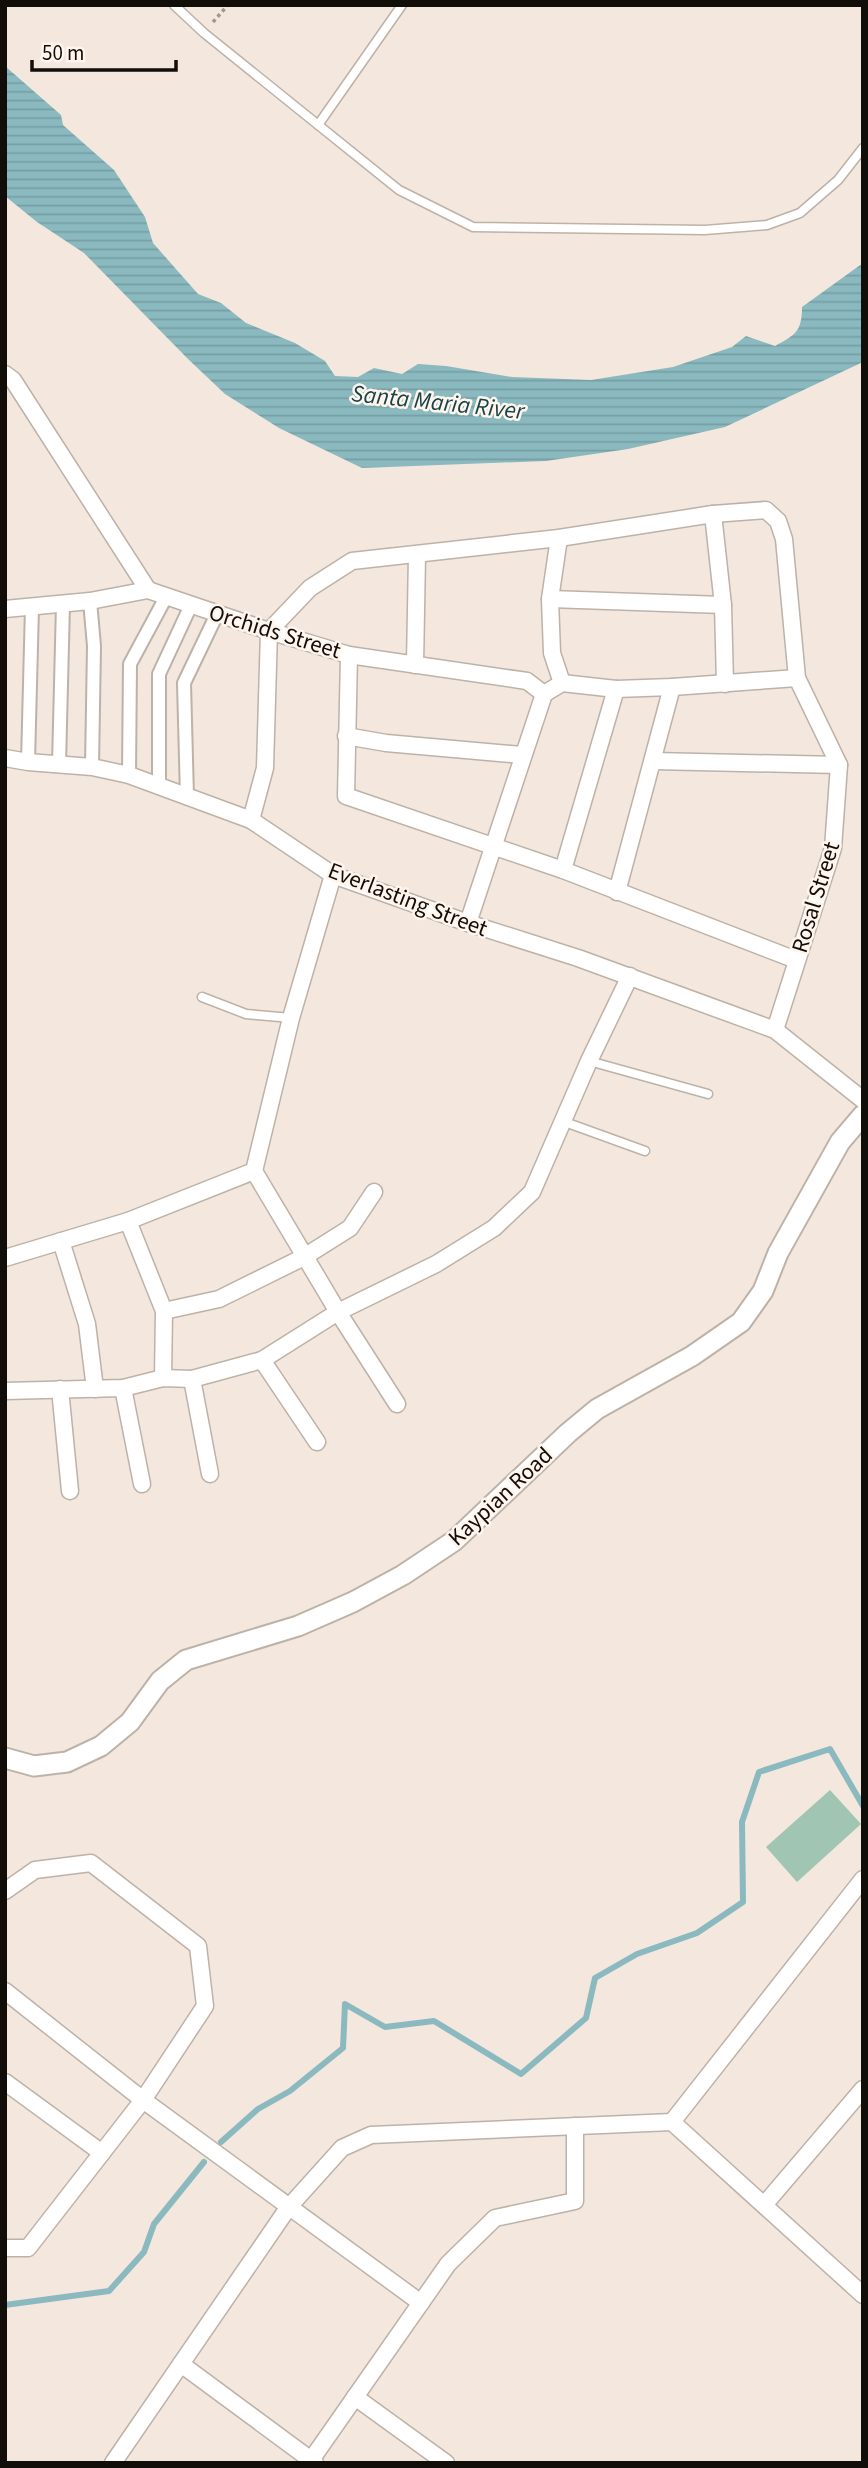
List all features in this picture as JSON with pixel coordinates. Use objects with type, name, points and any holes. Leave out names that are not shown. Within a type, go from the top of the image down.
[{"type":"street","points":[[5,374],[13,380],[148,590],[90,601],[5,609]]},
{"type":"street","name":"Rosal Street","points":[[713,514],[765,510],[778,521],[783,539],[797,678],[839,765],[833,848],[775,1030]]},
{"type":"street","points":[[251,820],[265,768],[269,631],[310,588],[352,561],[559,537],[713,514],[723,605],[725,684]]},
{"type":"street","points":[[559,537],[550,599],[552,653],[562,683]]},
{"type":"street","points":[[415,665],[417,555]]},
{"type":"street","name":"Orchids Street","points":[[148,590],[349,655],[527,681],[544,694]]},
{"type":"street","points":[[129,775],[130,664],[166,597]]},
{"type":"street","points":[[550,599],[723,605]]},
{"type":"street","points":[[90,601],[94,646],[92,767]]},
{"type":"street","points":[[60,765],[64,604]]},
{"type":"street","points":[[159,786],[159,674],[191,605]]},
{"type":"street","points":[[28,762],[32,607]]},
{"type":"street","points":[[187,797],[184,683],[217,614]]},
{"type":"street","points":[[349,655],[346,796],[563,870],[796,960]]},
{"type":"street","points":[[468,923],[544,694],[562,683],[616,689],[797,678]]},
{"type":"street","points":[[617,892],[672,687]]},
{"type":"street","points":[[563,870],[616,689]]},
{"type":"street","points":[[346,736],[386,743],[523,755]]},
{"type":"street","name":"Everlasting Street","points":[[5,758],[92,767],[129,775],[251,820],[333,875],[630,976],[775,1030],[863,1100]]},
{"type":"street","points":[[653,761],[839,765]]},
{"type":"street","points":[[333,875],[291,1018],[254,1171],[304,1257],[397,1404]]},
{"type":"street","points":[[5,1391],[123,1388],[163,1378],[192,1379],[262,1360],[338,1312],[436,1264],[494,1228],[532,1192],[589,1061],[630,976]]},
{"type":"street","name":"Kaypian Road","points":[[5,1758],[34,1766],[67,1762],[101,1746],[130,1723],[160,1681],[186,1660],[238,1646],[309,1621],[403,1574],[454,1541],[597,1409],[692,1356],[741,1322],[763,1291],[778,1252],[840,1142],[860,1124]]},
{"type":"street","points":[[5,1258],[128,1221],[254,1171]]},
{"type":"street","points":[[164,1311],[219,1299],[304,1257],[350,1228],[374,1192]]},
{"type":"street","points":[[128,1221],[164,1311],[163,1378]]},
{"type":"street","points":[[61,1241],[87,1324],[96,1389]]},
{"type":"street","points":[[262,1360],[317,1442]]},
{"type":"street","points":[[192,1379],[210,1474]]},
{"type":"street","points":[[123,1388],[142,1484]]},
{"type":"street","points":[[60,1389],[70,1490]]},
{"type":"street","points":[[5,1891],[35,1870],[91,1863],[198,1946],[205,2006],[143,2100],[28,2248],[5,2248]]},
{"type":"street","points":[[672,2122],[861,1885]]},
{"type":"street","points":[[5,1991],[143,2100],[421,2303]]},
{"type":"street","points":[[5,2082],[102,2153]]},
{"type":"street","points":[[764,2205],[863,2089]]},
{"type":"street","points":[[113,2463],[288,2208],[342,2148],[372,2135],[672,2122],[862,2292]]},
{"type":"street","points":[[181,2364],[312,2462],[448,2264],[495,2218],[575,2201],[575,2126]]},
{"type":"street","points":[[355,2397],[446,2463]]},
{"type":"lane","points":[[174,5],[204,33],[399,190],[473,227],[705,230],[767,225],[800,213],[838,180],[863,149]]},
{"type":"lane","points":[[318,125],[402,5]]},
{"type":"lane","points":[[202,997],[246,1014],[291,1018]]},
{"type":"lane","points":[[589,1061],[708,1094]]},
{"type":"lane","points":[[562,1121],[645,1151]]},
{"type":"path","points":[[204,33],[228,5]]},
{"type":"green space","points":[[830,1790],[861,1824],[797,1882],[766,1847]]},
{"type":"water","name":"Santa Maria River","points":[[5,66],[61,115],[63,125],[114,170],[145,217],[153,243],[198,294],[221,303],[246,323],[295,343],[325,361],[335,376],[358,377],[374,368],[402,374],[418,364],[512,377],[591,380],[673,367],[732,347],[746,336],[775,346],[796,332],[801,322],[802,307],[863,263],[863,362],[725,427],[628,449],[546,461],[362,468],[279,428],[225,394],[84,253],[37,222],[5,196]]},
{"type":"waterway","points":[[221,2142],[258,2109],[290,2091],[343,2048],[345,2004],[385,2027],[434,2021],[521,2074],[586,2018],[595,1978],[637,1954],[697,1933],[743,1902],[742,1822],[759,1772],[830,1749],[863,1806]]},
{"type":"waterway","points":[[5,2305],[109,2291],[144,2252],[154,2224],[204,2162]]}]
